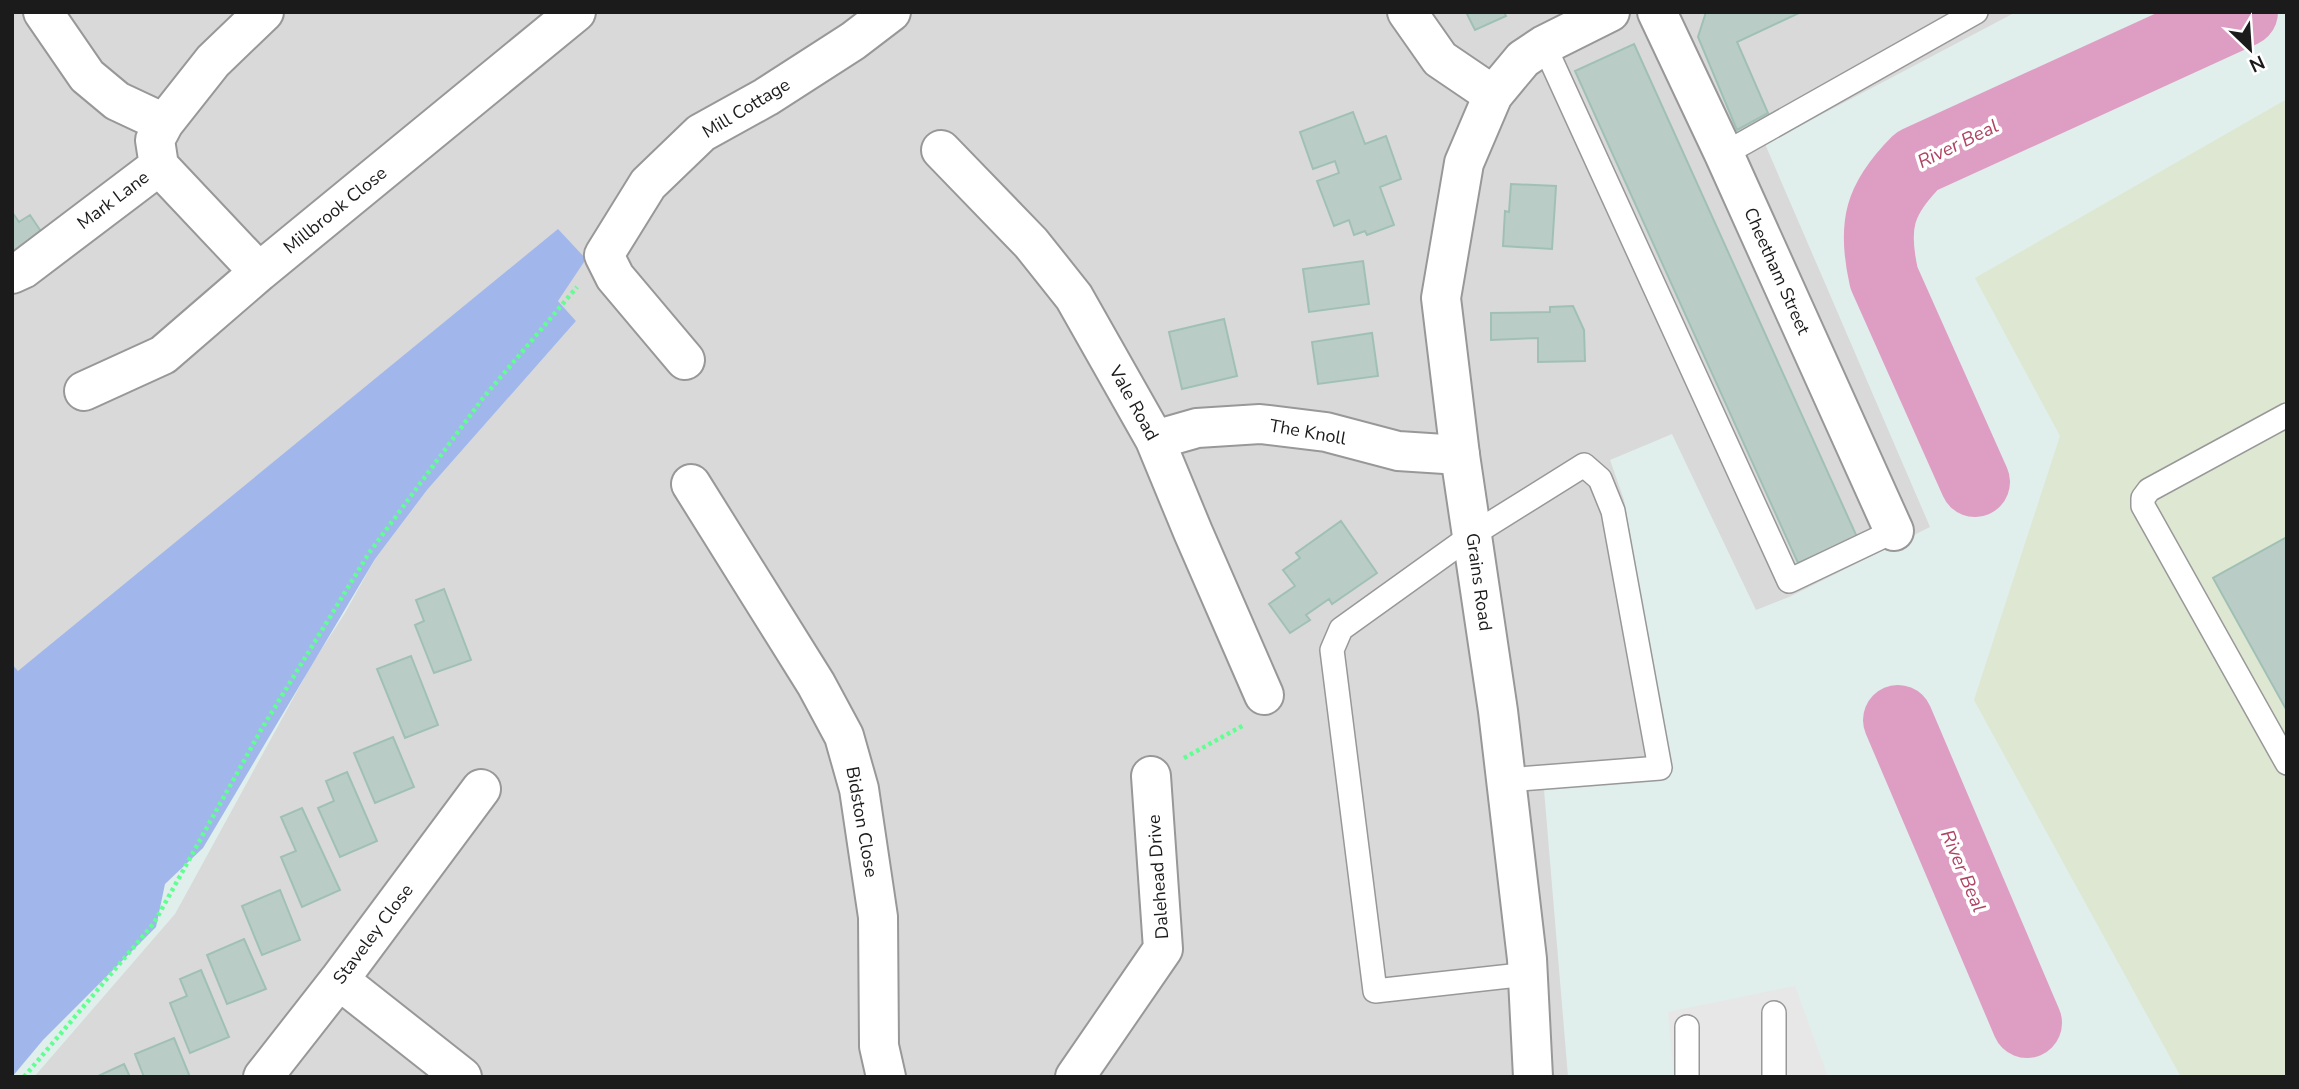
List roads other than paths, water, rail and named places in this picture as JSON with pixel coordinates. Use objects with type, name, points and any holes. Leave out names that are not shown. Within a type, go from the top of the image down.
[{"type":"street","points":[[43,12],[87,76],[117,102],[164,123]]},
{"type":"street","name":"Mark Lane","points":[[12,274],[159,166],[155,141],[164,123],[213,61],[264,12]]},
{"type":"street","name":"Millbrook Close","points":[[84,391],[163,355],[259,272],[576,12]]},
{"type":"street","name":"Mill Cottage","points":[[685,360],[615,277],[604,255],[648,184],[701,134],[799,76],[853,41],[891,12]]},
{"type":"street","points":[[1407,12],[1440,59],[1493,95]]},
{"type":"street","name":"Grains Road","points":[[1533,1077],[1528,974],[1506,780],[1460,455],[1441,298],[1464,163],[1493,95],[1523,60],[1544,45],[1610,12]]},
{"type":"street","name":"Cheetham Street","points":[[1657,12],[1894,531]]},
{"type":"street","name":"Vale Road","points":[[941,150],[1031,243],[1074,297],[1156,440],[1264,695]]},
{"type":"street","points":[[159,166],[259,272]]},
{"type":"street","name":"The Knoll","points":[[1156,440],[1197,428],[1261,424],[1326,432],[1398,451],[1460,455]]},
{"type":"street","name":"Bidston Close","points":[[691,484],[816,684],[844,736],[859,789],[878,917],[879,1046],[886,1077]]},
{"type":"street","name":"Dalehead Drive","points":[[1075,1077],[1163,948],[1151,776]]},
{"type":"street","name":"Staveley Close","points":[[263,1077],[481,789]]},
{"type":"street","points":[[339,980],[462,1077]]},
{"type":"lane","points":[[1724,154],[1976,12]]},
{"type":"lane","points":[[1544,45],[1788,581],[1894,531]]},
{"type":"lane","points":[[2287,415],[2149,490],[2143,498],[2143,506],[2287,763]]},
{"type":"lane","points":[[1506,780],[1660,768],[1614,511],[1600,480],[1584,465],[1472,535],[1341,629],[1332,650],[1375,991],[1528,974]]},
{"type":"lane","points":[[1774,1013],[1774,1077]]},
{"type":"lane","points":[[1687,1027],[1688,1077]]},
{"type":"waterway","name":"River Beal","points":[[1975,482],[1884,278],[1879,228],[1882,214],[1894,188],[1917,161],[2243,12]]},
{"type":"waterway","name":"River Beal","points":[[1898,720],[2027,1023]]}]
